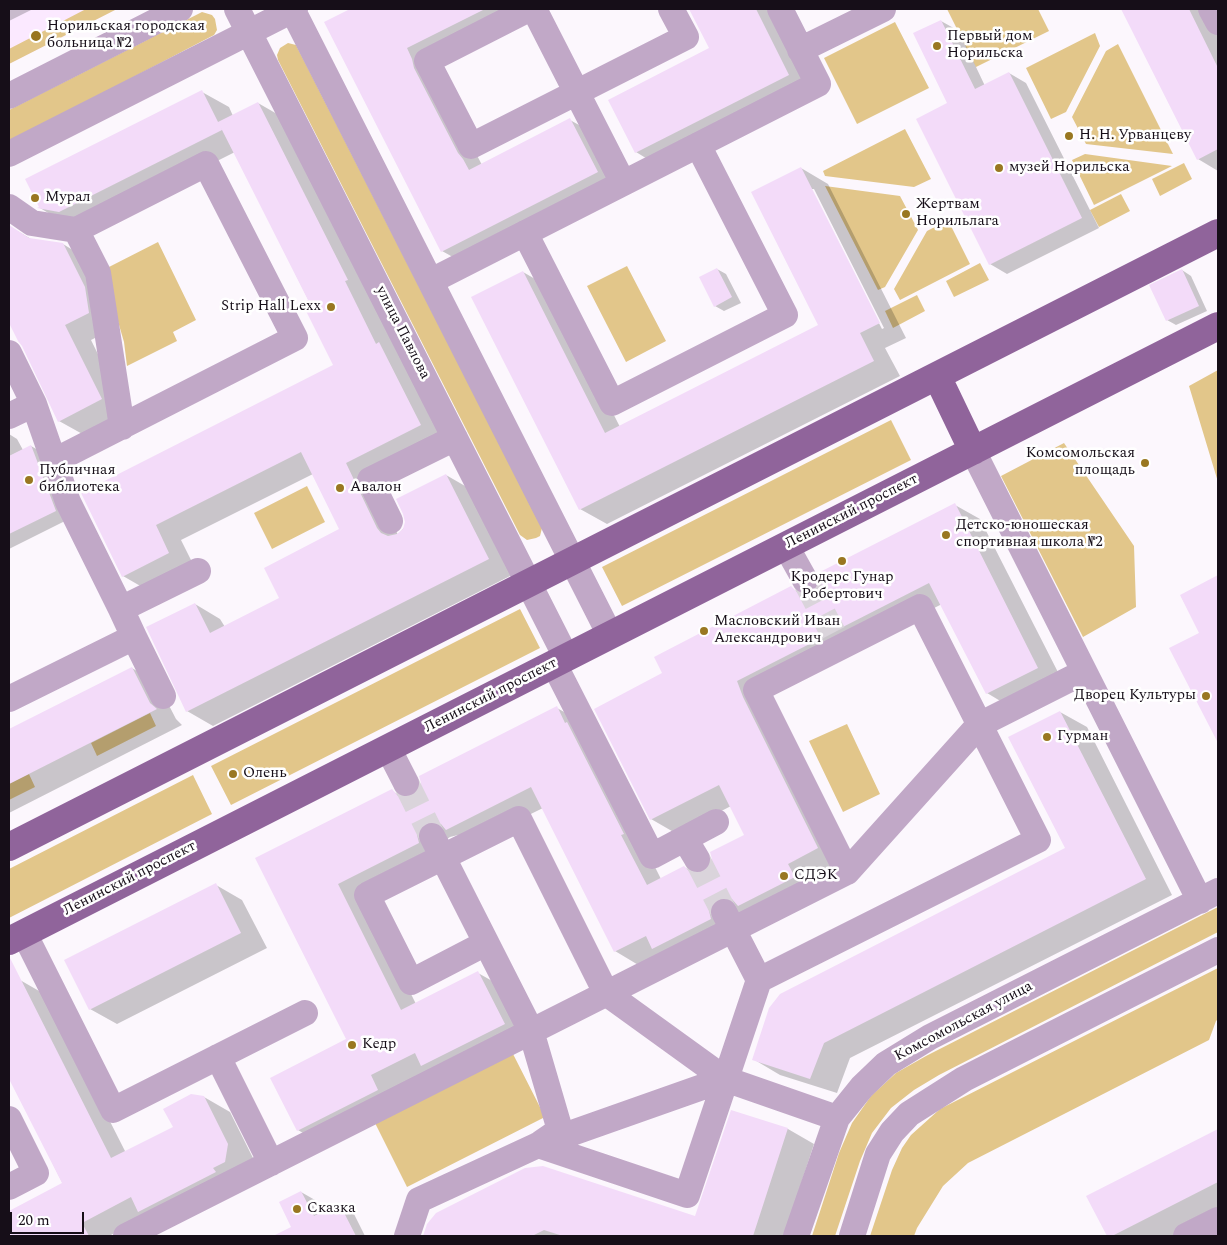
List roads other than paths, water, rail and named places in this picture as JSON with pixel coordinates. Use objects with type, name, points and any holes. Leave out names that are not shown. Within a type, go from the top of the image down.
[{"type":"main road","points":[[9,847],[937,376],[1216,241]]},
{"type":"main road","name":"Ленинский проспект","points":[[16,937],[1218,326]]},
{"type":"main road","points":[[937,376],[973,451]]},
{"type":"street","points":[[9,96],[180,9]]},
{"type":"street","name":"улица Павлова","points":[[237,9],[529,583],[560,661],[652,856],[691,849],[716,822]]},
{"type":"street","points":[[9,154],[294,9],[610,635]]},
{"type":"street","points":[[529,9],[427,61],[471,146],[686,37],[671,9]]},
{"type":"street","points":[[534,9],[623,183]]},
{"type":"street","points":[[431,281],[818,84],[780,9]]},
{"type":"street","points":[[800,50],[883,9]]},
{"type":"street","points":[[1211,9],[1218,22]]},
{"type":"street","points":[[525,233],[612,403],[638,390],[785,314],[698,145]]},
{"type":"street","points":[[9,206],[32,223],[76,230],[206,164],[295,338],[54,461]]},
{"type":"street","points":[[76,230],[98,273],[122,426]]},
{"type":"street","points":[[9,353],[34,404],[68,502],[164,696]]},
{"type":"street","points":[[9,416],[34,404]]},
{"type":"street","points":[[390,521],[370,480],[455,438]]},
{"type":"street","points":[[973,451],[1084,672],[1209,896]]},
{"type":"street","points":[[786,546],[805,580]]},
{"type":"street","points":[[120,609],[198,571]]},
{"type":"street","points":[[538,1145],[687,1195],[759,980],[1038,840],[920,607],[837,640],[756,690],[847,872]]},
{"type":"street","points":[[9,699],[134,637]]},
{"type":"street","points":[[126,1236],[606,993],[729,921],[847,872],[979,725],[1084,672]]},
{"type":"street","points":[[388,748],[406,782]]},
{"type":"street","points":[[486,943],[410,982],[368,896],[438,847],[519,819],[606,993],[726,1079],[837,1118]]},
{"type":"street","points":[[438,847],[531,1032],[560,1130],[538,1145]]},
{"type":"street","name":"Комсомольская улица","points":[[796,1236],[837,1118],[862,1087],[886,1064],[930,1037],[1209,896]]},
{"type":"street","points":[[729,921],[759,980]]},
{"type":"street","points":[[16,937],[113,1110],[305,1013]]},
{"type":"street","points":[[852,1236],[878,1154],[892,1132],[909,1114],[964,1079],[1218,950]]},
{"type":"street","points":[[218,1057],[271,1163]]},
{"type":"street","points":[[407,1236],[419,1200],[538,1145],[726,1079]]},
{"type":"street","points":[[9,1119],[36,1173],[9,1187]]},
{"type":"street","points":[[1186,1236],[1218,1220]]},
{"type":"tunnel","points":[[805,580],[833,633]]},
{"type":"tunnel","points":[[406,783],[432,836]]},
{"type":"tunnel","points":[[697,859],[724,912]]},
{"type":"place","name":"Норильская городская больница №2","points":[[36,36]]},
{"type":"place","name":"Первый дом Норильска","points":[[937,46]]},
{"type":"place","name":"Н. Н. Урванцеву","points":[[1069,136]]},
{"type":"place","name":"музей Норильска","points":[[999,168]]},
{"type":"place","name":"Мурал","points":[[35,198]]},
{"type":"place","name":"Жертвам Норильлага","points":[[906,214]]},
{"type":"place","name":"Strip Hall Lexx","points":[[331,307]]},
{"type":"place","name":"Комсомольская площадь","points":[[1145,463]]},
{"type":"place","name":"Публичная библиотека","points":[[29,480]]},
{"type":"place","name":"Авалон","points":[[340,488]]},
{"type":"place","name":"Детско-юношеская спортивная школа №2","points":[[946,535]]},
{"type":"place","name":"Кродерс Гунар Робертович","points":[[842,561]]},
{"type":"place","name":"Масловский Иван Александрович","points":[[704,631]]},
{"type":"place","name":"Дворец Культуры","points":[[1206,696]]},
{"type":"place","name":"Гурман","points":[[1047,737]]},
{"type":"place","name":"Олень","points":[[233,774]]},
{"type":"place","name":"СДЭК","points":[[784,876]]},
{"type":"place","name":"Кедр","points":[[352,1045]]},
{"type":"place","name":"Сказка","points":[[297,1209]]}]
